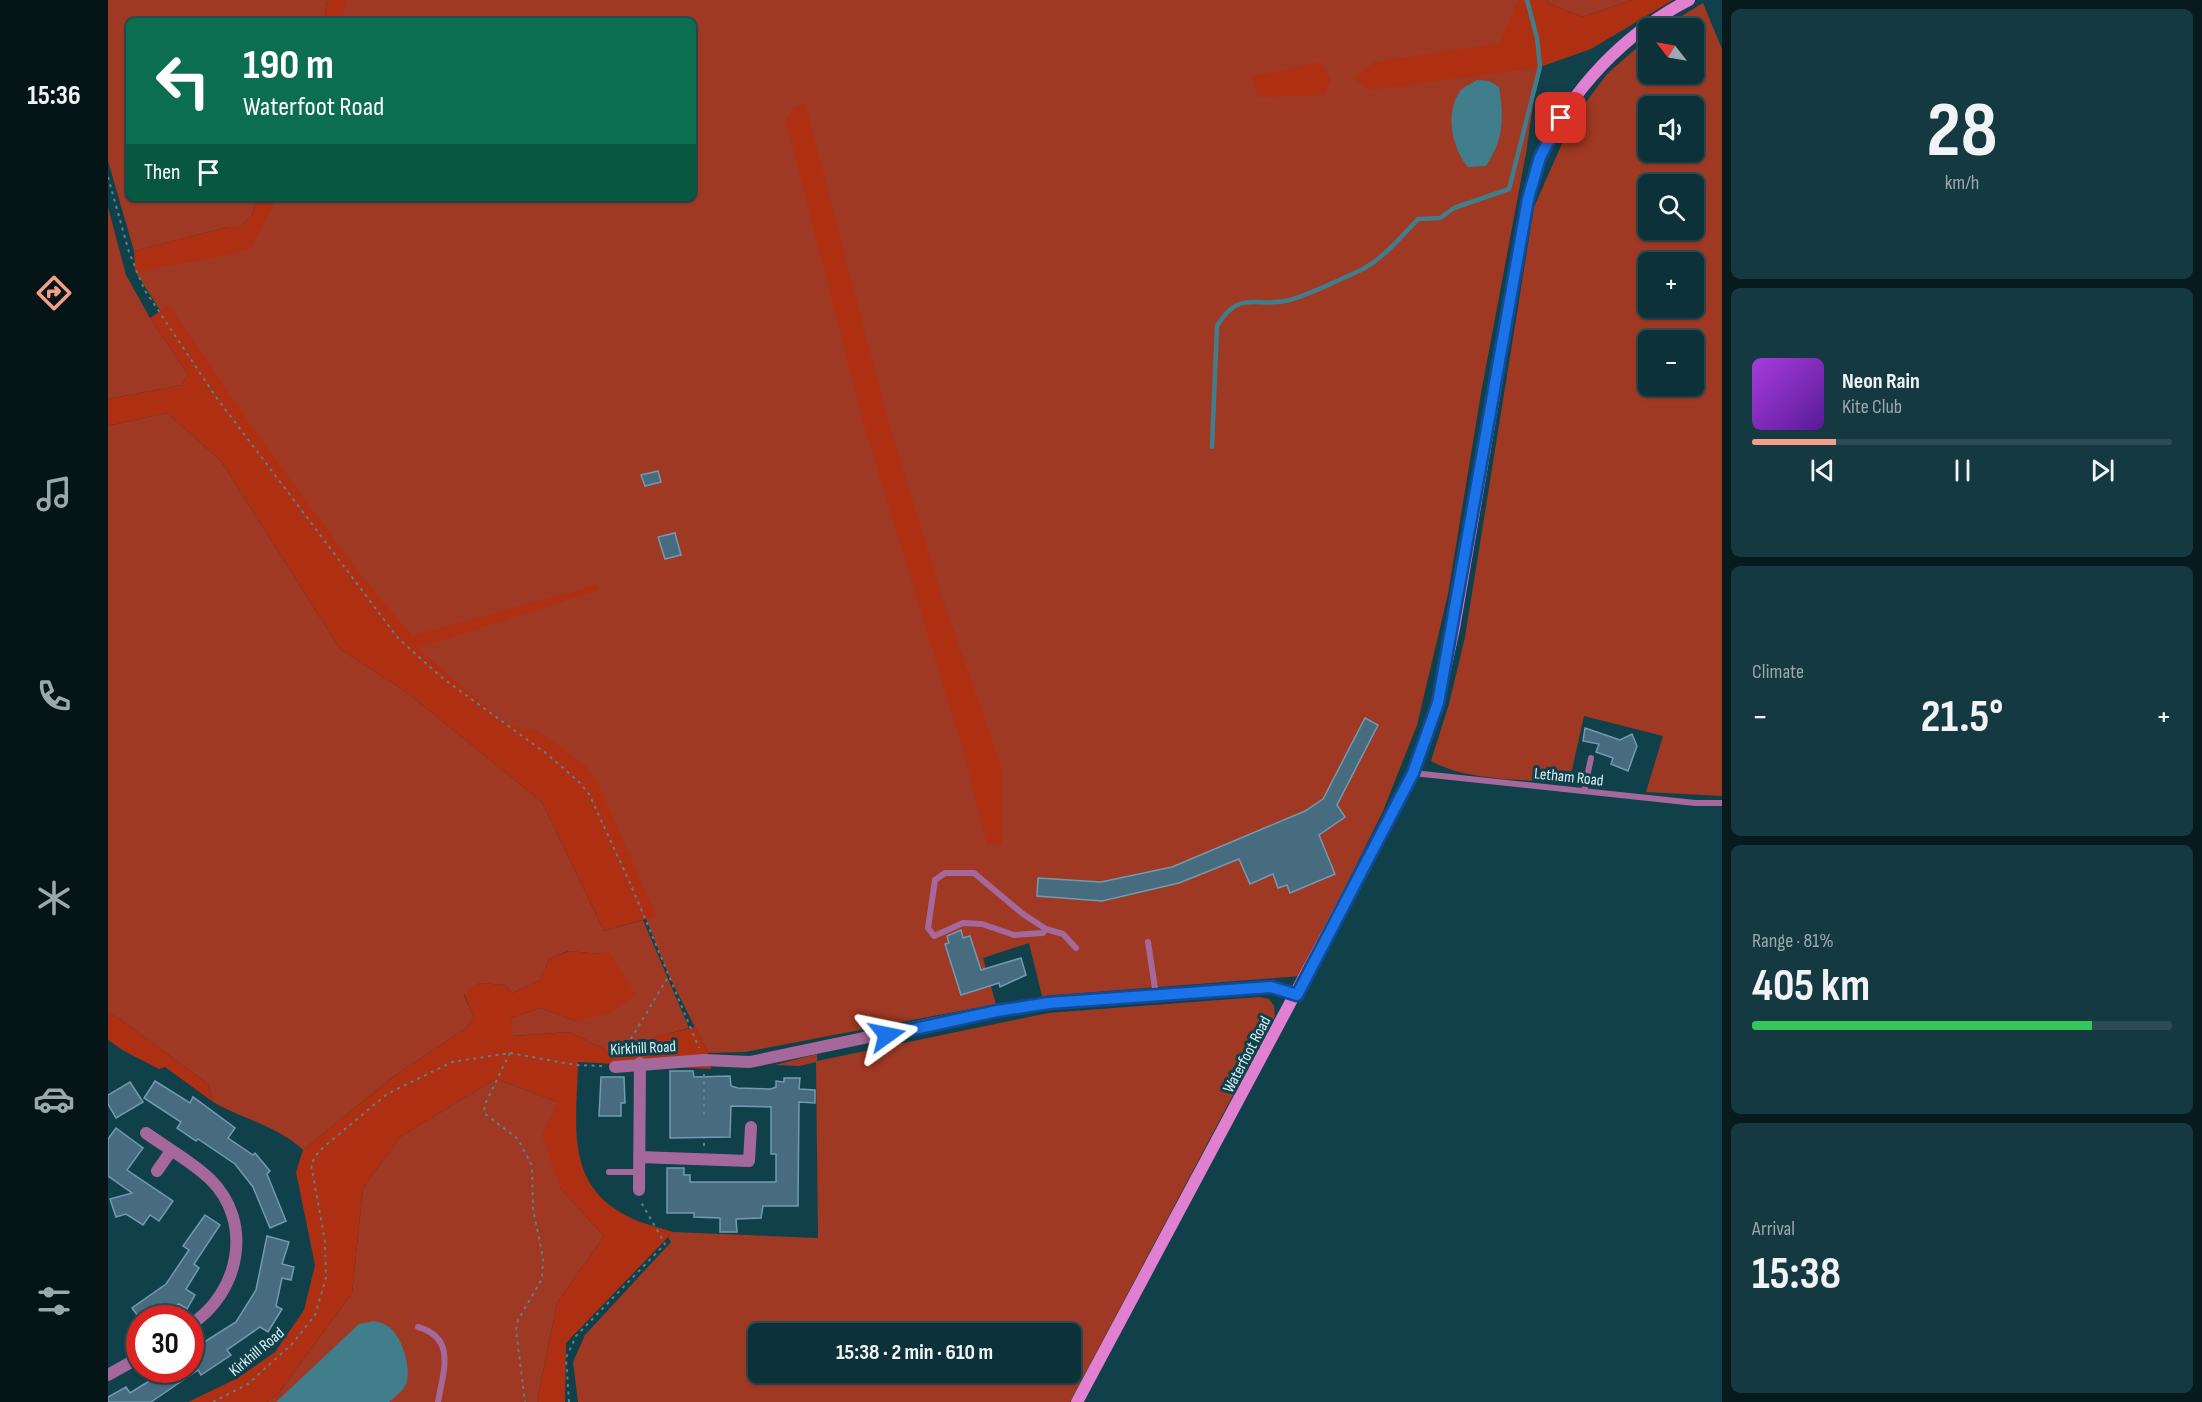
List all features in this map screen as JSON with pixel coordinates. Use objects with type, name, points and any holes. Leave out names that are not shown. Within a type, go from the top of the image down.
[{"type":"street","name":"Waterfoot Road","points":[[1077,1402],[1297,995],[1413,773],[1438,703],[1528,199],[1540,157],[1561,118],[1587,80],[1654,20],[1689,0]]},
{"type":"street","name":"Kirkhill Road","points":[[615,1066],[704,1060],[750,1062],[997,1011],[1049,1003],[1271,987],[1297,995]]},
{"type":"street","points":[[639,1190],[640,1063]]},
{"type":"street","points":[[640,1157],[750,1161],[751,1127]]},
{"type":"street","points":[[146,1133],[209,1179],[224,1196],[237,1237],[236,1262],[229,1284],[216,1302],[204,1313]]},
{"type":"street","points":[[157,1171],[171,1151]]},
{"type":"street","points":[[108,1375],[126,1365]]},
{"type":"lane","points":[[1584,791],[1591,758]]},
{"type":"lane","name":"Letham Road","points":[[1413,773],[1722,803]]},
{"type":"lane","points":[[1046,929],[1043,933],[1014,935],[982,924],[963,923],[934,936],[928,928],[935,880],[945,873],[974,873],[1046,929],[1063,934],[1076,948]]},
{"type":"lane","points":[[1148,942],[1156,996]]},
{"type":"lane","points":[[609,1172],[640,1173]]},
{"type":"lane","points":[[418,1327],[431,1330],[440,1338],[444,1351],[438,1402]]},
{"type":"path","points":[[108,177],[129,252],[144,289],[216,397],[398,638],[441,677],[547,754],[578,781],[589,794],[631,885],[704,1060],[704,1119]]},
{"type":"path","points":[[615,1066],[669,976]]},
{"type":"path","points":[[510,1053],[485,1104],[484,1113],[518,1139],[532,1166],[533,1209],[543,1257],[542,1279],[518,1320],[516,1330],[525,1402]]},
{"type":"path","name":"Kirkhill Road","points":[[213,1402],[248,1384],[292,1344],[315,1315],[326,1278],[325,1241],[311,1164],[318,1151],[387,1094],[452,1062],[510,1053],[576,1065],[615,1066]]},
{"type":"path","points":[[569,1402],[566,1358],[576,1336],[666,1244],[641,1201],[639,1190]]},
{"type":"shaded area","points":[[108,0],[327,0],[324,18],[126,18],[126,201],[255,201],[252,215],[240,227],[228,227],[134,251],[108,161]]},
{"type":"shaded area","points":[[327,0],[346,0],[342,18],[324,18]]},
{"type":"shaded area","points":[[335,0],[1532,0],[1543,37],[1526,153],[1481,393],[1448,594],[1417,725],[1383,811],[1301,976],[1042,996],[1029,943],[983,958],[996,1004],[745,1052],[708,1053],[669,976],[644,914],[473,701],[413,655],[202,377],[135,271],[157,260],[240,240],[268,201],[696,201],[696,18],[332,18]]},
{"type":"shaded area","points":[[1518,0],[1548,0],[1549,3],[1582,17],[1632,0],[1673,0],[1643,18],[1638,18],[1638,21],[1591,49],[1540,67],[1369,90],[1354,78],[1375,62],[1500,43]]},
{"type":"shaded area","points":[[1548,0],[1632,0],[1582,17],[1549,3]]},
{"type":"shaded area","points":[[1703,3],[1722,49],[1722,796],[1646,792],[1663,736],[1584,716],[1569,783],[1480,776],[1462,773],[1431,761],[1449,704],[1465,637],[1534,207],[1572,121],[1607,74],[1638,47],[1638,84],[1704,84],[1704,18],[1678,18]]},
{"type":"shaded area","points":[[1321,62],[1331,80],[1323,95],[1258,97],[1252,77]]},
{"type":"shaded area","points":[[805,103],[887,417],[942,597],[1002,770],[1002,844],[987,844],[964,753],[864,425],[786,121],[793,108]]},
{"type":"shaded area","points":[[255,201],[275,201],[250,249],[143,272],[135,271],[134,251],[228,227],[240,227],[252,215]]},
{"type":"shaded area","points":[[108,207],[126,275],[150,318],[188,374],[182,385],[108,399]]},
{"type":"shaded area","points":[[169,305],[255,431],[358,572],[412,636],[596,585],[598,590],[417,648],[506,724],[540,732],[585,765],[601,790],[656,916],[604,931],[542,802],[405,691],[340,649],[221,461],[167,413],[108,426],[108,399],[182,385],[188,374],[150,318]]},
{"type":"shaded area","points":[[167,413],[221,461],[340,649],[405,691],[542,802],[604,931],[643,920],[689,1028],[656,1037],[651,1051],[606,1050],[570,1032],[512,1036],[511,1018],[540,1008],[575,1021],[601,954],[568,951],[549,959],[540,980],[512,993],[505,985],[479,983],[464,995],[474,1018],[466,1028],[393,1077],[303,1150],[271,1129],[213,1102],[208,1084],[120,1019],[108,1013],[108,426]]},
{"type":"shaded area","points":[[569,951],[601,954],[608,951],[636,995],[607,1014],[575,1021],[540,1008],[511,1018],[513,1036],[570,1032],[606,1050],[650,1051],[655,1037],[695,1027],[708,1053],[711,1069],[578,1062],[576,1129],[578,1150],[593,1188],[608,1204],[629,1217],[673,1232],[566,1343],[565,1402],[537,1402],[557,1303],[604,1236],[560,1188],[542,1135],[558,1102],[496,1079],[400,1137],[363,1188],[352,1293],[278,1394],[267,1402],[188,1402],[238,1378],[275,1352],[304,1310],[315,1265],[296,1172],[303,1150],[393,1077],[466,1028],[474,1018],[464,994],[479,983],[505,985],[512,993],[540,980],[549,959]]},
{"type":"shaded area","points":[[1259,997],[1269,999],[1274,1006],[1275,1016],[1081,1381],[1081,1323],[748,1323],[748,1383],[1080,1383],[1070,1402],[578,1402],[573,1362],[585,1335],[671,1242],[668,1237],[673,1232],[818,1238],[816,1062],[800,1066],[775,1065],[817,1054],[817,1061],[1048,1013]]},
{"type":"shaded area","points":[[108,1013],[120,1019],[208,1084],[213,1102],[165,1067],[159,1069],[108,1040]]},
{"type":"shaded area","points":[[496,1079],[558,1102],[560,1188],[604,1236],[557,1303],[537,1402],[267,1402],[278,1394],[352,1293],[363,1188],[400,1137]]},
{"type":"water","points":[[1477,80],[1489,81],[1499,87],[1502,109],[1501,128],[1496,147],[1486,166],[1468,167],[1454,140],[1453,109],[1461,90]]},
{"type":"water","points":[[374,1321],[392,1330],[404,1350],[408,1375],[406,1384],[400,1393],[389,1402],[276,1402],[359,1324]]},
{"type":"building","points":[[658,471],[661,482],[645,486],[641,475]]},
{"type":"building","points":[[675,533],[681,555],[665,559],[658,537]]},
{"type":"building","points":[[1365,718],[1378,725],[1337,805],[1345,817],[1319,835],[1335,874],[1290,893],[1287,885],[1278,888],[1273,874],[1250,884],[1239,859],[1179,883],[1102,901],[1037,896],[1038,878],[1101,882],[1172,867],[1305,811],[1323,799]]},
{"type":"building","points":[[1585,728],[1620,740],[1632,734],[1637,746],[1628,771],[1611,764],[1613,758],[1596,752],[1599,744],[1583,741]]},
{"type":"building","points":[[961,930],[963,938],[970,936],[981,970],[1021,958],[1026,975],[1000,987],[999,983],[961,995],[945,944],[949,943],[947,936]]},
{"type":"building","points":[[670,1071],[693,1071],[694,1077],[730,1076],[731,1086],[738,1088],[771,1089],[776,1087],[776,1081],[784,1082],[784,1078],[800,1078],[799,1089],[815,1090],[815,1103],[799,1102],[798,1206],[763,1206],[761,1218],[736,1219],[737,1232],[720,1232],[720,1218],[694,1217],[694,1213],[667,1213],[667,1168],[684,1168],[684,1175],[690,1175],[690,1182],[776,1182],[776,1154],[771,1154],[771,1107],[731,1106],[730,1137],[670,1138]]},
{"type":"building","points":[[601,1077],[624,1077],[625,1103],[621,1103],[621,1116],[599,1116]]},
{"type":"building","points":[[155,1081],[190,1103],[193,1097],[235,1128],[228,1138],[253,1155],[255,1153],[270,1171],[267,1174],[286,1221],[270,1228],[253,1187],[235,1164],[177,1128],[181,1122],[144,1098]]},
{"type":"building","points":[[130,1082],[143,1102],[116,1118],[108,1104],[108,1095]]},
{"type":"building","points":[[116,1128],[143,1148],[127,1170],[173,1201],[159,1221],[150,1215],[143,1225],[126,1214],[116,1217],[110,1199],[132,1193],[108,1176],[108,1139]]},
{"type":"building","points":[[205,1215],[220,1225],[194,1264],[199,1268],[186,1289],[195,1295],[189,1305],[136,1305],[166,1284],[189,1250],[183,1246]]},
{"type":"building","points":[[267,1236],[289,1242],[282,1264],[294,1267],[291,1280],[282,1278],[276,1306],[282,1309],[268,1332],[260,1327],[227,1350],[231,1355],[204,1373],[204,1342],[236,1322],[256,1290]]},
{"type":"building","points":[[146,1383],[179,1383],[151,1402],[108,1402],[108,1397],[126,1387],[130,1393]]},
{"type":"waterway","points":[[1212,447],[1217,326],[1232,308],[1247,302],[1285,301],[1322,288],[1376,261],[1418,219],[1440,218],[1454,208],[1509,189],[1540,67],[1537,38],[1527,0]]},
{"type":"route","points":[[887,1035],[997,1011],[1049,1003],[1271,987],[1297,995],[1413,773],[1438,703],[1458,604],[1528,199],[1540,157],[1561,118]]}]
